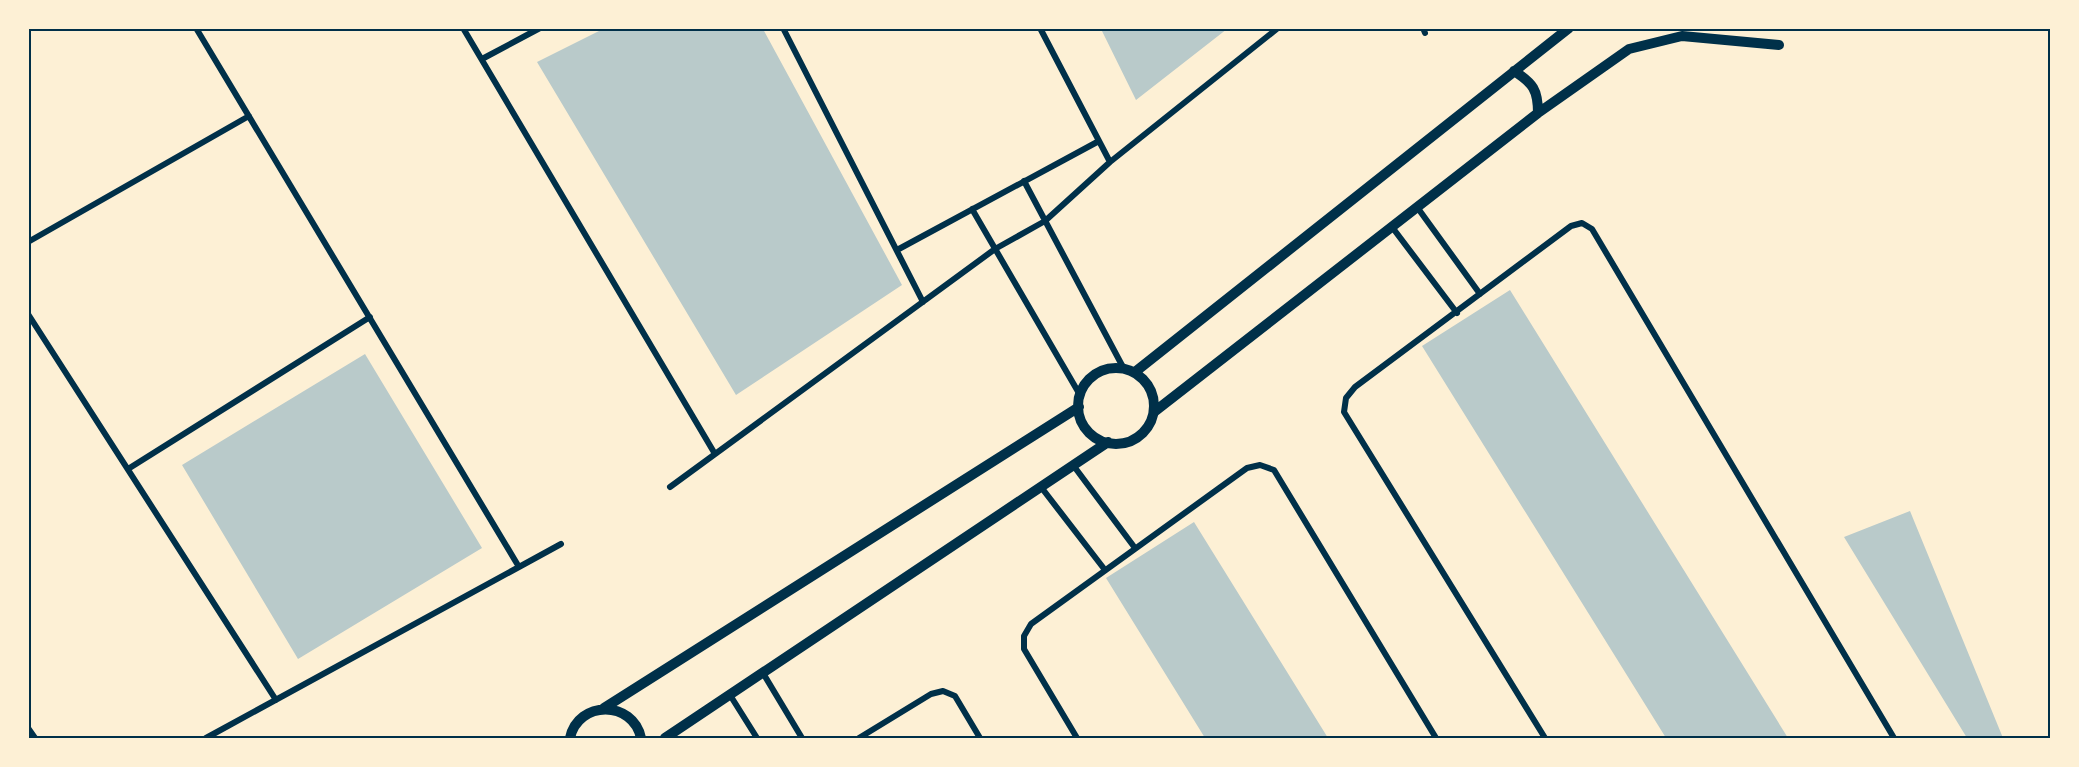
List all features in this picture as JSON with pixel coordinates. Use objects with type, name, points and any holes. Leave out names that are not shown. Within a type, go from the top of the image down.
[{"type":"street","points":[[196,28],[519,567]]},
{"type":"street","points":[[463,28],[715,454]]},
{"type":"street","points":[[482,59],[540,28]]},
{"type":"street","points":[[783,28],[923,302]]},
{"type":"street","points":[[1040,28],[1110,162]]},
{"type":"street","points":[[669,487],[995,249],[1045,221],[1110,162],[1278,28]]},
{"type":"street","points":[[1129,370],[1569,28]]},
{"type":"street","points":[[1671,28],[1682,36]]},
{"type":"street","points":[[1154,412],[1538,113],[1629,49],[1682,36],[1779,45]]},
{"type":"street","points":[[1514,71],[1534,87],[1538,99],[1538,113]]},
{"type":"street","points":[[28,242],[249,116]]},
{"type":"street","points":[[897,250],[1099,141]]},
{"type":"street","points":[[1024,181],[1129,370]]},
{"type":"street","points":[[1417,207],[1480,294]]},
{"type":"street","points":[[972,209],[1080,395]]},
{"type":"street","points":[[1545,738],[1344,412],[1346,398],[1355,387],[1571,226],[1582,223],[1592,230],[1894,738]]},
{"type":"street","points":[[1392,226],[1457,313]]},
{"type":"street","points":[[28,314],[276,700]]},
{"type":"street","points":[[128,469],[369,318]]},
{"type":"street","points":[[1113,368],[1129,370],[1144,379],[1151,389],[1154,412],[1150,424],[1132,440],[1120,443],[1096,438],[1087,430],[1081,419],[1080,395],[1092,376],[1113,368]]},
{"type":"street","points":[[568,737],[583,716],[604,708],[1079,407]]},
{"type":"street","points":[[665,738],[1108,442]]},
{"type":"street","points":[[1073,465],[1135,548]]},
{"type":"street","points":[[1077,738],[1024,649],[1024,636],[1031,624],[1247,468],[1260,465],[1274,470],[1436,738]]},
{"type":"street","points":[[1041,487],[1104,570]]},
{"type":"street","points":[[206,738],[561,544]]},
{"type":"street","points":[[763,673],[802,738]]},
{"type":"street","points":[[859,738],[931,694],[943,691],[955,696],[980,738]]},
{"type":"street","points":[[730,695],[757,738]]},
{"type":"street","points":[[604,708],[626,715],[634,722],[641,738]]},
{"type":"street","points":[[28,728],[34,738]]},
{"type":"shaded area","points":[[605,28],[763,29],[902,285],[736,395],[537,62]]},
{"type":"shaded area","points":[[1101,29],[1227,29],[1136,100]]},
{"type":"shaded area","points":[[1510,290],[1788,738],[1666,738],[1422,346]]},
{"type":"shaded area","points":[[365,354],[482,548],[298,659],[182,465]]},
{"type":"shaded area","points":[[1910,511],[2003,738],[1967,738],[1844,537]]},
{"type":"shaded area","points":[[1194,522],[1328,738],[1205,738],[1106,578]]}]
